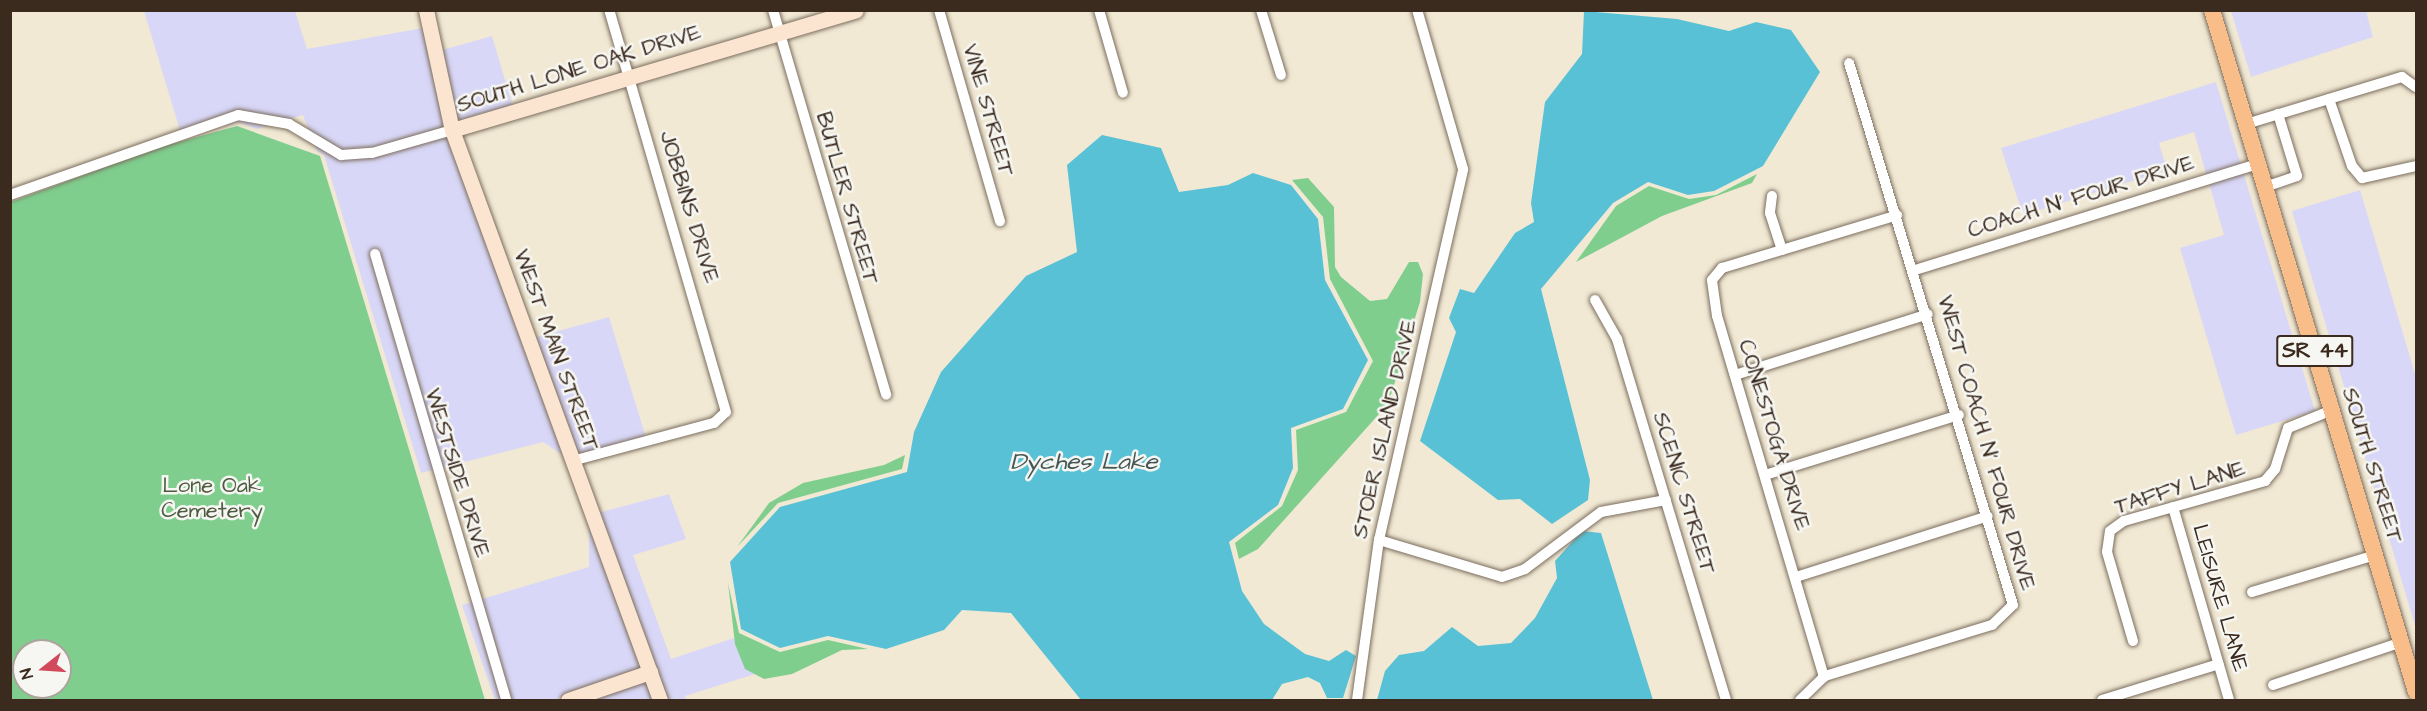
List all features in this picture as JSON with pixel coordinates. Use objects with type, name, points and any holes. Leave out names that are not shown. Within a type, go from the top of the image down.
[{"type":"main road","name":"WEST MAIN STREET","points":[[426,10],[452,130],[660,700]]},
{"type":"main road","name":"SOUTH LONE OAK DRIVE","points":[[452,130],[856,10]]},
{"type":"main road","name":"SOUTH STREET","points":[[2212,10],[2416,692]]},
{"type":"main road","points":[[568,700],[650,672]]},
{"type":"street","name":"JOBBINS DRIVE","points":[[572,461],[724,415],[726,405],[609,10]]},
{"type":"street","name":"BUTLER STREET","points":[[773,10],[886,395]]},
{"type":"street","name":"VINE STREET","points":[[939,10],[1000,221]]},
{"type":"street","points":[[1100,10],[1123,93]]},
{"type":"street","points":[[1261,10],[1281,75]]},
{"type":"street","name":"STOER ISLAND DRIVE","points":[[1358,700],[1379,540],[1463,169],[1417,10]]},
{"type":"street","name":"WEST COACH N' FOUR DRIVE","points":[[1800,700],[1824,676],[2004,618],[2013,598],[1915,270],[1849,63]]},
{"type":"street","points":[[2246,124],[2402,76],[2416,87]]},
{"type":"street","points":[[2329,99],[2352,166],[2362,178],[2416,166]]},
{"type":"street","points":[[2265,187],[2297,176],[2278,114]]},
{"type":"street","points":[[10,195],[238,115],[288,124],[328,151],[351,156],[452,130]]},
{"type":"street","name":"COACH N' FOUR DRIVE","points":[[1915,270],[2258,164]]},
{"type":"street","points":[[1772,196],[1770,213],[1782,250]]},
{"type":"street","name":"CONESTOGA DRIVE","points":[[1824,676],[1735,375],[1712,280],[1722,268],[1897,215]]},
{"type":"street","name":"WESTSIDE DRIVE","points":[[375,255],[506,700]]},
{"type":"street","name":"SCENIC STREET","points":[[1595,300],[1617,339],[1726,700]]},
{"type":"street","points":[[1735,375],[1928,314]]},
{"type":"street","name":"TAFFY LANE","points":[[2133,640],[2107,552],[2109,534],[2124,521],[2265,481],[2275,469],[2288,428],[2332,410]]},
{"type":"street","points":[[1765,475],[1959,415]]},
{"type":"street","points":[[1379,540],[1502,577],[1525,568],[1601,512],[1666,500]]},
{"type":"street","name":"LEISURE LANE","points":[[2173,507],[2229,700]]},
{"type":"street","points":[[1796,577],[1988,516]]},
{"type":"street","points":[[2252,592],[2375,555]]},
{"type":"street","points":[[2274,685],[2402,642]]},
{"type":"street","points":[[2102,700],[2219,664]]},
{"type":"shaded area","points":[[144,11],[295,11],[307,49],[423,28],[448,137],[564,456],[543,442],[421,473],[324,155],[317,151],[303,115],[257,129],[238,122],[182,137]]},
{"type":"shaded area","points":[[2231,11],[2366,11],[2373,37],[2251,77]]},
{"type":"shaded area","points":[[492,36],[513,107],[456,124],[439,51]]},
{"type":"shaded area","points":[[2216,82],[2315,411],[2236,435],[2180,248],[2224,235],[2194,132],[2159,143],[2167,170],[2023,215],[2001,148]]},
{"type":"shaded area","points":[[2360,190],[2416,377],[2416,629],[2292,211]]},
{"type":"shaded area","points":[[609,317],[647,441],[580,464],[533,338]]},
{"type":"shaded area","points":[[669,494],[686,539],[633,555],[671,659],[734,638],[745,668],[755,674],[685,696],[686,700],[666,700],[598,513]]},
{"type":"shaded area","points":[[589,524],[642,669],[553,700],[495,700],[462,605],[589,567]]},
{"type":"shaded area","points":[[646,679],[653,700],[584,700]]},
{"type":"green space","name":"Lone Oak Cemetery","points":[[237,126],[320,156],[485,700],[11,700],[11,202],[157,148]]},
{"type":"green space","points":[[1757,174],[1752,183],[1662,216],[1576,262],[1616,206],[1649,186],[1689,199],[1716,195]]},
{"type":"green space","points":[[1308,178],[1334,207],[1335,267],[1341,277],[1370,301],[1387,299],[1409,262],[1418,262],[1423,274],[1420,302],[1388,404],[1258,549],[1239,559],[1235,543],[1282,506],[1298,470],[1296,430],[1346,412],[1373,361],[1330,279],[1323,217],[1292,180]]},
{"type":"green space","points":[[905,455],[902,469],[778,503],[737,547],[769,503],[803,483],[884,465]]},
{"type":"green space","points":[[728,583],[739,633],[780,652],[828,640],[868,649],[842,650],[792,674],[764,679],[745,669],[735,644]]},
{"type":"water","points":[[1584,11],[1677,19],[1729,31],[1756,22],[1791,30],[1820,72],[1763,166],[1714,191],[1688,195],[1648,182],[1613,203],[1541,289],[1590,480],[1588,500],[1552,524],[1520,499],[1498,500],[1420,441],[1456,332],[1449,318],[1460,289],[1474,293],[1515,233],[1534,222],[1531,203],[1545,102],[1582,54]]},
{"type":"water","name":"Dyches Lake","points":[[1102,135],[1161,148],[1179,192],[1228,185],[1253,173],[1291,185],[1318,219],[1325,280],[1368,360],[1343,409],[1291,428],[1293,468],[1278,505],[1229,542],[1242,591],[1264,624],[1305,654],[1329,661],[1346,650],[1356,656],[1343,698],[1327,698],[1320,683],[1308,677],[1282,684],[1272,700],[1081,700],[1011,613],[962,610],[944,630],[886,649],[828,636],[780,648],[741,629],[730,562],[780,507],[907,472],[914,432],[941,372],[1026,276],[1077,252],[1067,165]]},
{"type":"water","points":[[1582,531],[1601,533],[1653,700],[1377,700],[1385,671],[1399,655],[1424,651],[1452,627],[1478,646],[1511,643],[1535,618],[1557,578],[1555,561]]}]
